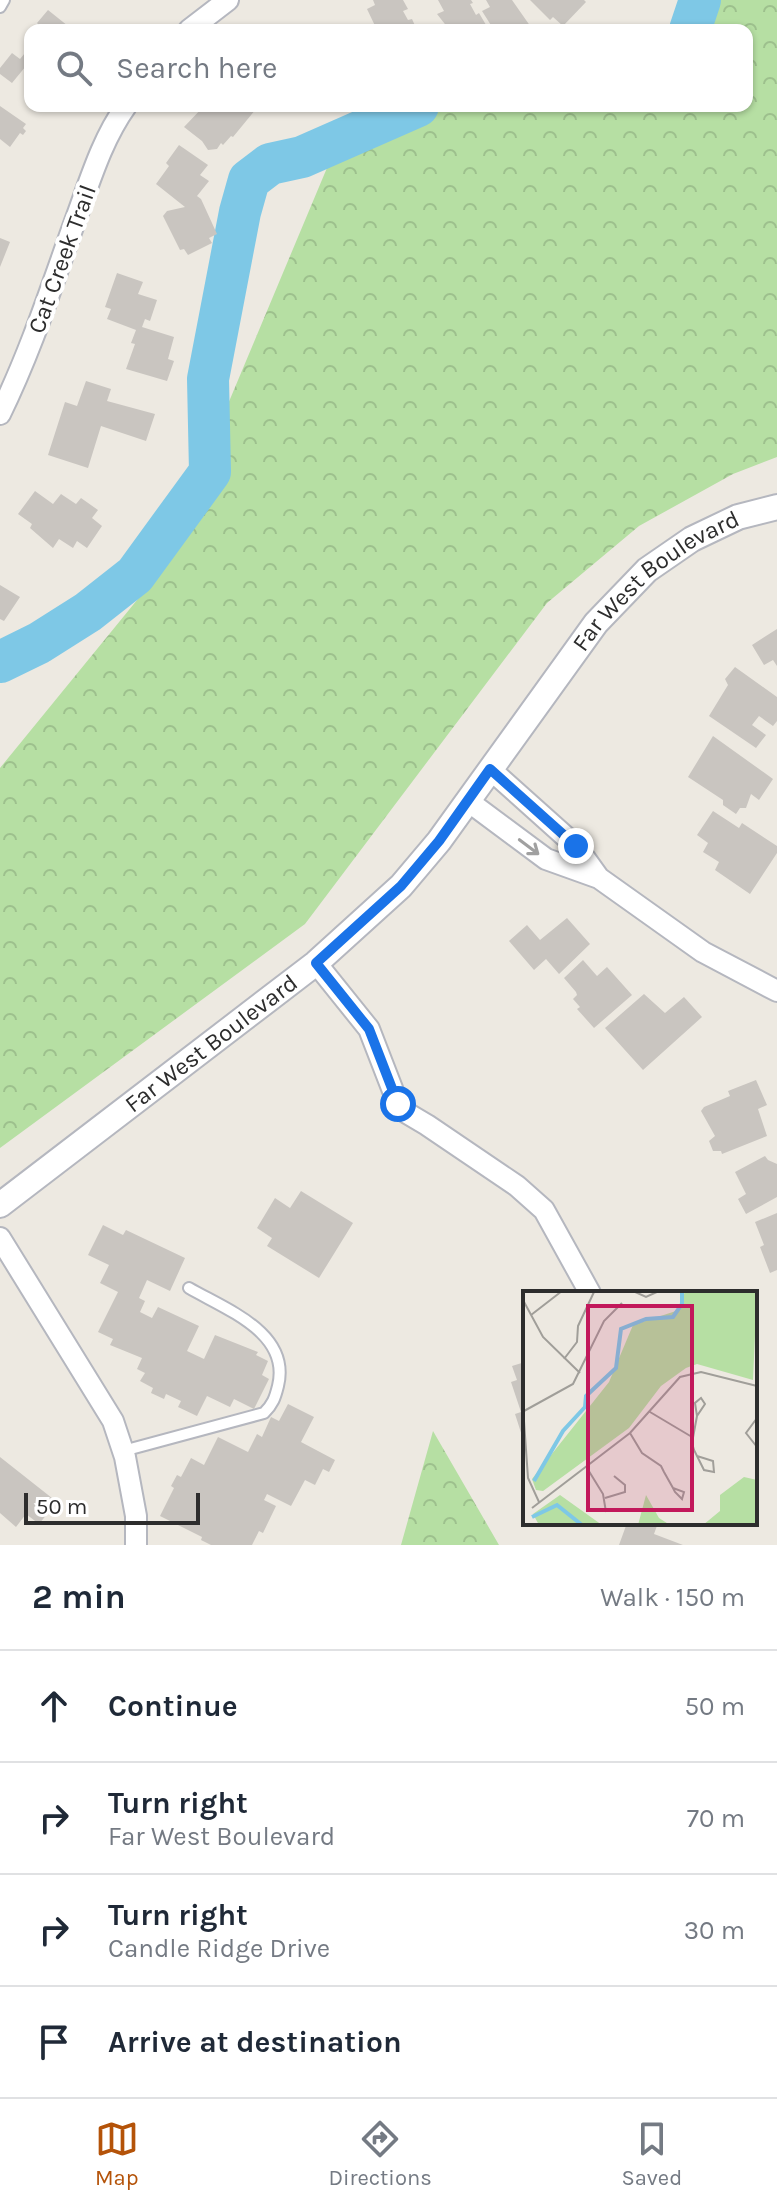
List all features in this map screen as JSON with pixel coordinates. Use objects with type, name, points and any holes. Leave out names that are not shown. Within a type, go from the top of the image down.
[{"type":"street","points":[[197,24],[228,0]]},
{"type":"street","name":"Cat Creek Trail","points":[[0,414],[24,366],[94,170],[122,112]]},
{"type":"street","name":"Far West Boulevard","points":[[0,1205],[316,963],[401,886],[439,841],[596,623],[647,570],[692,539],[738,517],[777,507]]},
{"type":"street","points":[[490,769],[576,846],[599,878]]},
{"type":"street","points":[[468,801],[546,859],[599,878],[703,952],[777,991]]},
{"type":"street","points":[[316,963],[369,1029],[400,1109],[517,1186],[544,1210],[589,1291]]},
{"type":"street","points":[[0,1238],[113,1421],[123,1451],[136,1516],[136,1545]]},
{"type":"lane","points":[[0,7],[4,0]]},
{"type":"lane","points":[[123,1451],[264,1413],[274,1403],[281,1364],[277,1352],[259,1329],[189,1288]]},
{"type":"green space","points":[[692,0],[777,0],[777,457],[733,474],[639,526],[547,603],[305,924],[0,1148],[0,768],[155,578],[337,144],[436,112],[753,112],[753,24],[683,24]]},
{"type":"green space","points":[[433,1431],[499,1545],[401,1545]]},
{"type":"building","points":[[373,0],[403,0],[408,9],[403,11],[414,24],[374,24],[367,9],[375,5]]},
{"type":"building","points":[[438,0],[471,0],[476,15],[479,13],[485,24],[445,24],[437,14],[444,11]]},
{"type":"building","points":[[486,0],[512,0],[529,24],[490,24],[482,11],[490,7]]},
{"type":"building","points":[[530,0],[586,2],[565,24],[553,17],[550,20]]},
{"type":"building","points":[[48,10],[66,24],[38,24]]},
{"type":"building","points":[[12,53],[20,59],[24,54],[24,68],[12,83],[0,74],[0,68]]},
{"type":"building","points":[[0,106],[26,124],[23,128],[26,131],[23,135],[20,133],[10,147],[0,139]]},
{"type":"building","points":[[198,112],[254,112],[233,137],[217,149],[208,150],[184,127]]},
{"type":"building","points":[[179,145],[208,165],[200,175],[209,181],[197,196],[217,234],[209,238],[212,243],[188,255],[184,249],[180,250],[163,216],[167,211],[185,207],[156,184]]},
{"type":"building","points":[[0,238],[10,242],[0,267]]},
{"type":"building","points":[[117,273],[143,282],[138,294],[157,300],[150,321],[145,319],[142,327],[174,337],[168,359],[174,361],[167,381],[126,369],[135,344],[131,343],[136,330],[107,319],[111,309],[105,307]]},
{"type":"building","points":[[86,381],[111,389],[107,401],[155,414],[146,441],[101,426],[88,468],[48,455],[65,402],[77,406]]},
{"type":"building","points":[[35,491],[53,504],[61,494],[76,504],[81,498],[98,510],[92,518],[102,526],[87,548],[77,541],[73,548],[59,539],[53,548],[30,528],[32,524],[18,514]]},
{"type":"building","points":[[0,585],[20,597],[4,621],[0,619]]},
{"type":"building","points":[[777,629],[777,666],[773,660],[764,665],[752,645]]},
{"type":"building","points":[[735,667],[777,697],[777,721],[773,726],[759,716],[752,725],[766,735],[756,748],[709,716],[728,685],[725,679]]},
{"type":"building","points":[[713,736],[773,779],[759,800],[751,794],[746,808],[740,808],[736,814],[723,805],[723,800],[688,777]]},
{"type":"building","points":[[713,811],[739,828],[742,823],[777,846],[777,853],[750,894],[715,870],[719,862],[703,852],[708,843],[697,835]]},
{"type":"building","points":[[567,918],[590,944],[559,974],[546,959],[534,970],[509,941],[527,925],[540,940]]},
{"type":"building","points":[[583,960],[597,976],[607,967],[632,995],[594,1028],[577,1009],[580,1007],[573,999],[576,992],[564,978]]},
{"type":"building","points":[[644,994],[665,1013],[684,997],[702,1017],[643,1070],[605,1028]]},
{"type":"building","points":[[756,1080],[767,1105],[758,1109],[767,1136],[722,1154],[721,1151],[713,1151],[709,1141],[715,1136],[701,1111],[730,1096],[728,1091]]},
{"type":"building","points":[[765,1156],[777,1164],[777,1197],[746,1214],[738,1199],[746,1194],[735,1172]]},
{"type":"building","points":[[301,1191],[353,1223],[319,1278],[267,1246],[272,1238],[257,1228],[275,1198],[290,1208]]},
{"type":"building","points":[[777,1213],[777,1270],[770,1273],[755,1222]]},
{"type":"building","points":[[103,1225],[123,1235],[126,1230],[185,1258],[170,1291],[147,1280],[139,1298],[145,1301],[140,1312],[152,1318],[158,1307],[199,1326],[187,1351],[204,1359],[215,1335],[258,1352],[256,1355],[268,1361],[262,1375],[269,1379],[254,1409],[234,1399],[230,1407],[207,1396],[197,1416],[178,1407],[181,1401],[166,1394],[164,1399],[151,1393],[153,1388],[140,1381],[145,1373],[137,1369],[142,1358],[110,1345],[113,1339],[98,1332],[118,1292],[100,1283],[109,1265],[88,1255]]},
{"type":"building","points":[[523,1363],[523,1439],[515,1414],[521,1412],[511,1382],[517,1380],[512,1366]]},
{"type":"building","points":[[288,1404],[314,1417],[301,1442],[335,1460],[329,1472],[323,1469],[315,1485],[305,1480],[291,1506],[267,1494],[264,1500],[276,1506],[263,1533],[259,1531],[252,1545],[211,1545],[201,1540],[202,1537],[160,1516],[174,1488],[171,1486],[177,1475],[181,1477],[191,1458],[204,1465],[218,1437],[248,1452],[257,1434],[262,1437],[271,1417],[279,1421]]},
{"type":"building","points":[[0,1457],[57,1502],[39,1524],[26,1514],[16,1527],[0,1513]]},
{"type":"building","points":[[626,1525],[657,1525],[654,1534],[683,1545],[619,1545]]},
{"type":"waterway","points":[[692,24],[700,0]]},
{"type":"waterway","points":[[0,662],[39,643],[88,612],[135,575],[210,472],[208,379],[249,180],[270,164],[302,157],[404,112]]},
{"type":"route","points":[[398,1104],[369,1029],[316,963],[401,886],[439,841],[490,769],[576,846]]}]
